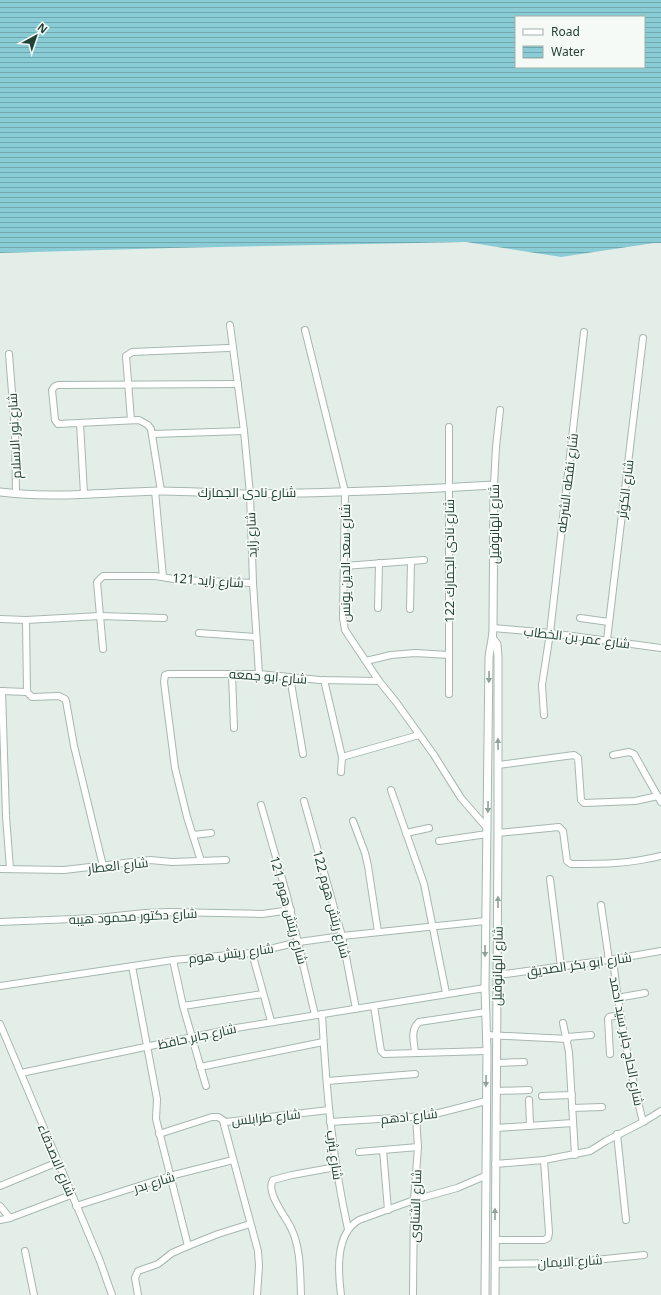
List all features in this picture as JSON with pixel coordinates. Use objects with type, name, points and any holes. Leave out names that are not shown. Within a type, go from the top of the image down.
[{"type":"street","name":"شارع زايد","points":[[230,325],[244,431],[250,494],[253,583],[259,674]]},
{"type":"street","name":"شارع سعد الدين يونس","points":[[305,330],[345,492],[343,624],[379,681],[434,755],[461,798],[487,831]]},
{"type":"street","name":"شارع نقطه الشرطه","points":[[544,715],[542,686],[550,633],[584,332]]},
{"type":"street","name":"شارع الكوثر","points":[[607,640],[643,338]]},
{"type":"street","points":[[131,420],[126,356],[128,353],[228,348]]},
{"type":"street","name":"شارع نور الاسلام","points":[[9,354],[16,494]]},
{"type":"street","points":[[163,577],[158,491],[152,434],[148,425],[140,420],[58,424],[56,422],[52,390],[55,386],[238,384]]},
{"type":"street","name":"شارع الهانوفيل","points":[[485,1295],[487,1051],[485,988],[489,658],[493,639],[494,485],[500,410]]},
{"type":"street","points":[[80,423],[84,494]]},
{"type":"street","name":"شارع نادى الجمارك 122","points":[[449,427],[450,694]]},
{"type":"street","points":[[152,434],[244,431]]},
{"type":"street","name":"شارع نادى الجمارك","points":[[0,492],[62,496],[158,491],[250,494],[345,492],[494,485]]},
{"type":"street","points":[[344,566],[424,560]]},
{"type":"street","points":[[410,609],[411,561]]},
{"type":"street","points":[[378,608],[379,563]]},
{"type":"street","name":"شارع زايد 121","points":[[100,616],[96,582],[103,576],[154,576],[180,580],[253,583]]},
{"type":"street","points":[[100,616],[103,650]]},
{"type":"street","points":[[0,619],[26,620],[100,616],[164,618]]},
{"type":"street","points":[[580,618],[609,622]]},
{"type":"street","points":[[26,620],[27,692]]},
{"type":"street","name":"شارع عمر بن الخطاب","points":[[493,628],[550,633],[661,648]]},
{"type":"street","points":[[198,633],[256,637]]},
{"type":"street","name":"شارع الهانوفيل","points":[[493,639],[497,644],[498,650],[498,975],[495,1164],[495,1295]]},
{"type":"street","points":[[366,661],[391,655],[449,655]]},
{"type":"street","points":[[232,674],[234,728]]},
{"type":"street","name":"شارع ابو جمعه","points":[[193,835],[175,768],[164,682],[165,675],[259,674],[324,680],[379,681]]},
{"type":"street","points":[[290,677],[303,754]]},
{"type":"street","points":[[324,680],[342,757],[341,772]]},
{"type":"street","points":[[10,869],[3,816],[1,691],[27,692],[32,697],[59,696],[66,700],[74,746],[103,866]]},
{"type":"street","points":[[342,757],[419,735]]},
{"type":"street","points":[[613,755],[630,752],[634,754],[661,802]]},
{"type":"street","points":[[498,765],[574,755],[578,758],[581,800],[584,803],[635,801],[658,796]]},
{"type":"street","points":[[391,790],[424,884],[434,927],[446,993]]},
{"type":"street","name":"شارع ريتش هوم 122","points":[[304,801],[342,936],[356,1009]]},
{"type":"street","name":"شارع ريتش هوم 121","points":[[261,805],[291,910],[318,1014]]},
{"type":"street","points":[[353,821],[365,852],[378,932]]},
{"type":"street","points":[[498,833],[559,827],[563,831],[567,860],[571,864],[610,864],[661,856]]},
{"type":"street","points":[[406,833],[429,828]]},
{"type":"street","points":[[439,841],[487,831]]},
{"type":"street","points":[[201,861],[193,835],[211,833]]},
{"type":"street","name":"شارع العطار","points":[[0,869],[64,870],[150,860],[172,862],[226,860]]},
{"type":"street","points":[[550,879],[561,967]]},
{"type":"street","name":"شارع الحاج جابر سيد احمد","points":[[601,905],[629,1067],[643,1122]]},
{"type":"street","name":"شارع دكتور محمود هيبه","points":[[0,922],[97,918],[169,912],[262,914],[291,910]]},
{"type":"street","name":"شارع ريتش هوم","points":[[0,986],[173,960],[252,952],[299,942],[342,936],[486,921]]},
{"type":"street","name":"شارع ابو بكر الصديق","points":[[498,975],[610,960],[661,951]]},
{"type":"street","points":[[252,952],[271,1021]]},
{"type":"street","points":[[173,960],[183,1006],[206,1086]]},
{"type":"street","points":[[132,966],[157,1099],[156,1119],[188,1246]]},
{"type":"street","name":"شارع جابر حافظ","points":[[20,1073],[271,1021],[485,988]]},
{"type":"street","points":[[617,998],[645,993]]},
{"type":"street","points":[[183,1006],[263,994]]},
{"type":"street","points":[[374,1006],[382,1053],[384,1054],[487,1051]]},
{"type":"street","points":[[415,1052],[413,1030],[419,1022],[486,1012]]},
{"type":"street","name":"شارع يثرب","points":[[318,1014],[323,1042],[330,1122],[336,1167],[341,1200],[348,1229]]},
{"type":"street","points":[[610,1054],[608,1019],[609,1017],[620,1015]]},
{"type":"street","points":[[563,1023],[567,1038],[575,1155]]},
{"type":"street","name":"شارع الاصدقاء","points":[[0,1024],[100,1261],[112,1295]]},
{"type":"street","points":[[486,1035],[567,1038],[591,1035]]},
{"type":"street","points":[[200,1067],[323,1042]]},
{"type":"street","points":[[496,1063],[524,1062]]},
{"type":"street","points":[[326,1080],[415,1074]]},
{"type":"street","points":[[496,1091],[529,1090]]},
{"type":"street","points":[[542,1096],[572,1095]]},
{"type":"street","points":[[529,1100],[530,1126]]},
{"type":"street","name":"شارع ادهم","points":[[330,1122],[427,1116],[486,1102]]},
{"type":"street","points":[[572,1108],[602,1107]]},
{"type":"street","name":"شارع طرابلس","points":[[159,1134],[218,1117],[226,1122],[329,1110]]},
{"type":"street","points":[[495,1164],[544,1160],[590,1151],[617,1134],[643,1122],[661,1111]]},
{"type":"street","name":"شارع الشناوى","points":[[413,1295],[414,1200],[418,1147],[416,1116]]},
{"type":"street","points":[[223,1121],[258,1251],[259,1266],[257,1295]]},
{"type":"street","points":[[496,1128],[573,1123]]},
{"type":"street","points":[[617,1134],[626,1220]]},
{"type":"street","points":[[359,1152],[418,1147]]},
{"type":"street","points":[[383,1150],[388,1210]]},
{"type":"street","name":"شارع بدر","points":[[76,1206],[170,1176],[233,1160]]},
{"type":"street","points":[[495,1240],[544,1240],[548,1238],[544,1160]]},
{"type":"street","points":[[0,1186],[58,1162]]},
{"type":"street","points":[[301,1295],[299,1254],[296,1241],[292,1228],[275,1201],[271,1183],[273,1180],[292,1175],[336,1167]]},
{"type":"street","points":[[340,1295],[340,1251],[348,1229],[359,1220],[414,1200],[458,1188],[485,1176]]},
{"type":"street","points":[[0,1220],[10,1218],[71,1195]]},
{"type":"street","points":[[0,1206],[10,1218]]},
{"type":"street","points":[[138,1295],[135,1278],[138,1271],[158,1264],[172,1253],[188,1246],[218,1234],[250,1224]]},
{"type":"street","points":[[25,1250],[34,1295]]},
{"type":"street","name":"شارع الايمان","points":[[495,1264],[566,1263],[644,1255]]},
{"type":"water","points":[[0,0],[661,0],[661,243],[561,257],[466,242],[0,253]]}]
